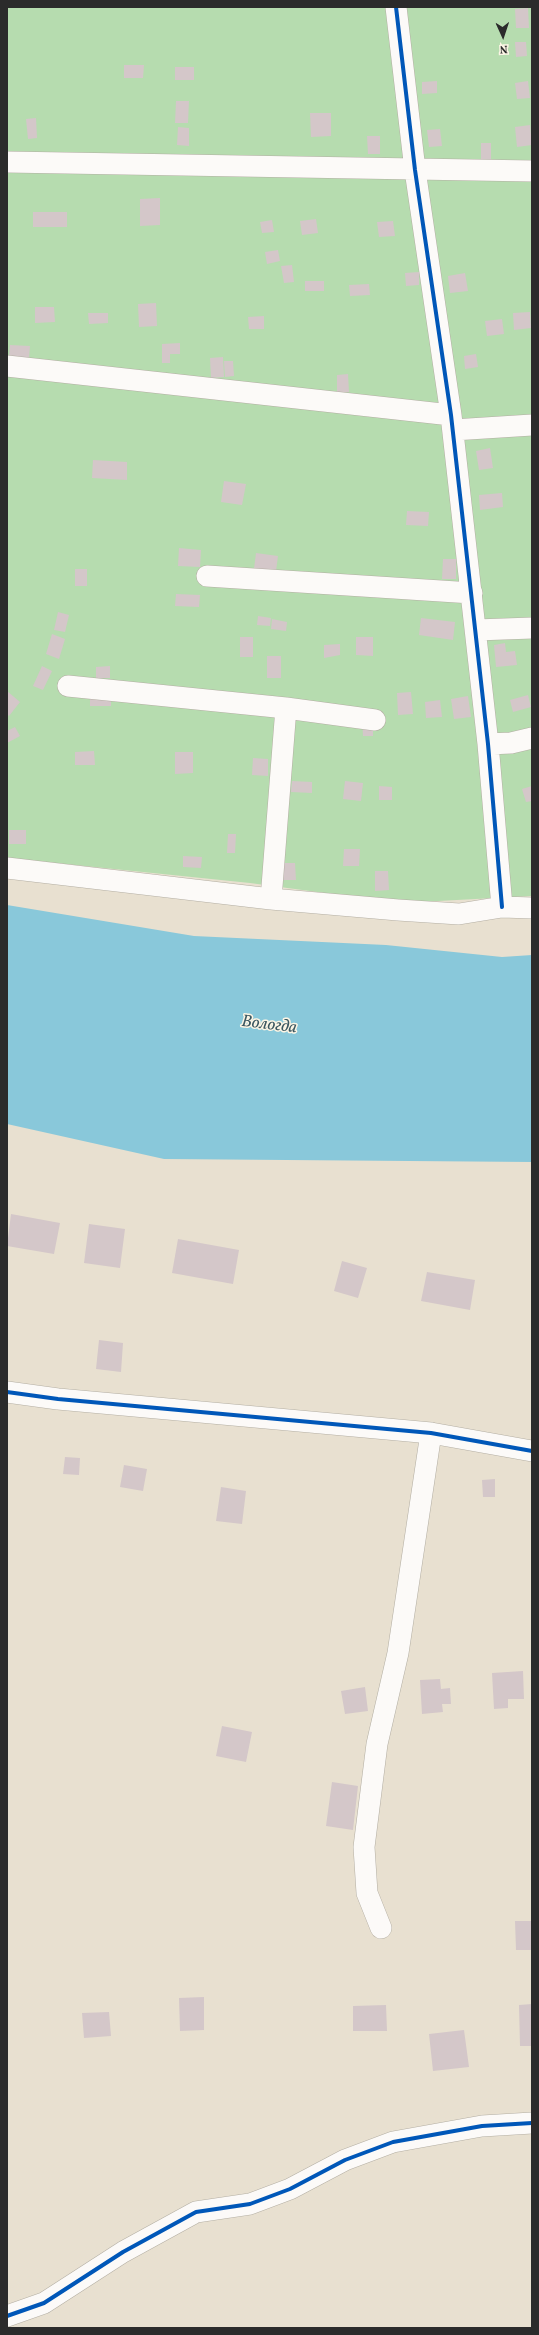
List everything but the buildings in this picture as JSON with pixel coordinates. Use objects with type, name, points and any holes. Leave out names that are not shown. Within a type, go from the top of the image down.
[{"type":"street","points":[[396,7],[415,170],[452,422],[488,744],[502,907]]},
{"type":"street","points":[[7,162],[532,171]]},
{"type":"street","points":[[7,366],[452,422],[532,425]]},
{"type":"street","points":[[207,576],[472,593]]},
{"type":"street","points":[[476,630],[532,628]]},
{"type":"street","points":[[68,686],[286,708],[375,720]]},
{"type":"street","points":[[271,899],[286,708]]},
{"type":"street","points":[[488,744],[511,743],[532,738]]},
{"type":"street","points":[[7,868],[271,899],[459,914],[502,907],[532,908]]},
{"type":"street","points":[[7,1392],[58,1399],[431,1433],[532,1451]]},
{"type":"street","points":[[381,1928],[367,1893],[364,1847],[377,1744],[398,1653],[431,1433]]},
{"type":"street","points":[[7,2316],[44,2303],[123,2252],[196,2212],[250,2204],[290,2189],[345,2160],[393,2142],[482,2126],[532,2123]]},
{"type":"green space","points":[[7,7],[532,7],[532,896],[400,903],[250,883],[7,858]]},
{"type":"water","name":"Вологда","points":[[7,905],[194,936],[386,945],[502,957],[532,955],[532,1162],[164,1159],[7,1124]]},
{"type":"cycle path","points":[[396,7],[415,170],[451,415],[488,744],[502,907]]},
{"type":"cycle path","points":[[7,1392],[58,1399],[431,1433],[532,1451]]},
{"type":"cycle path","points":[[7,2316],[44,2303],[123,2252],[196,2212],[250,2204],[290,2189],[345,2160],[393,2142],[482,2126],[532,2123]]}]
